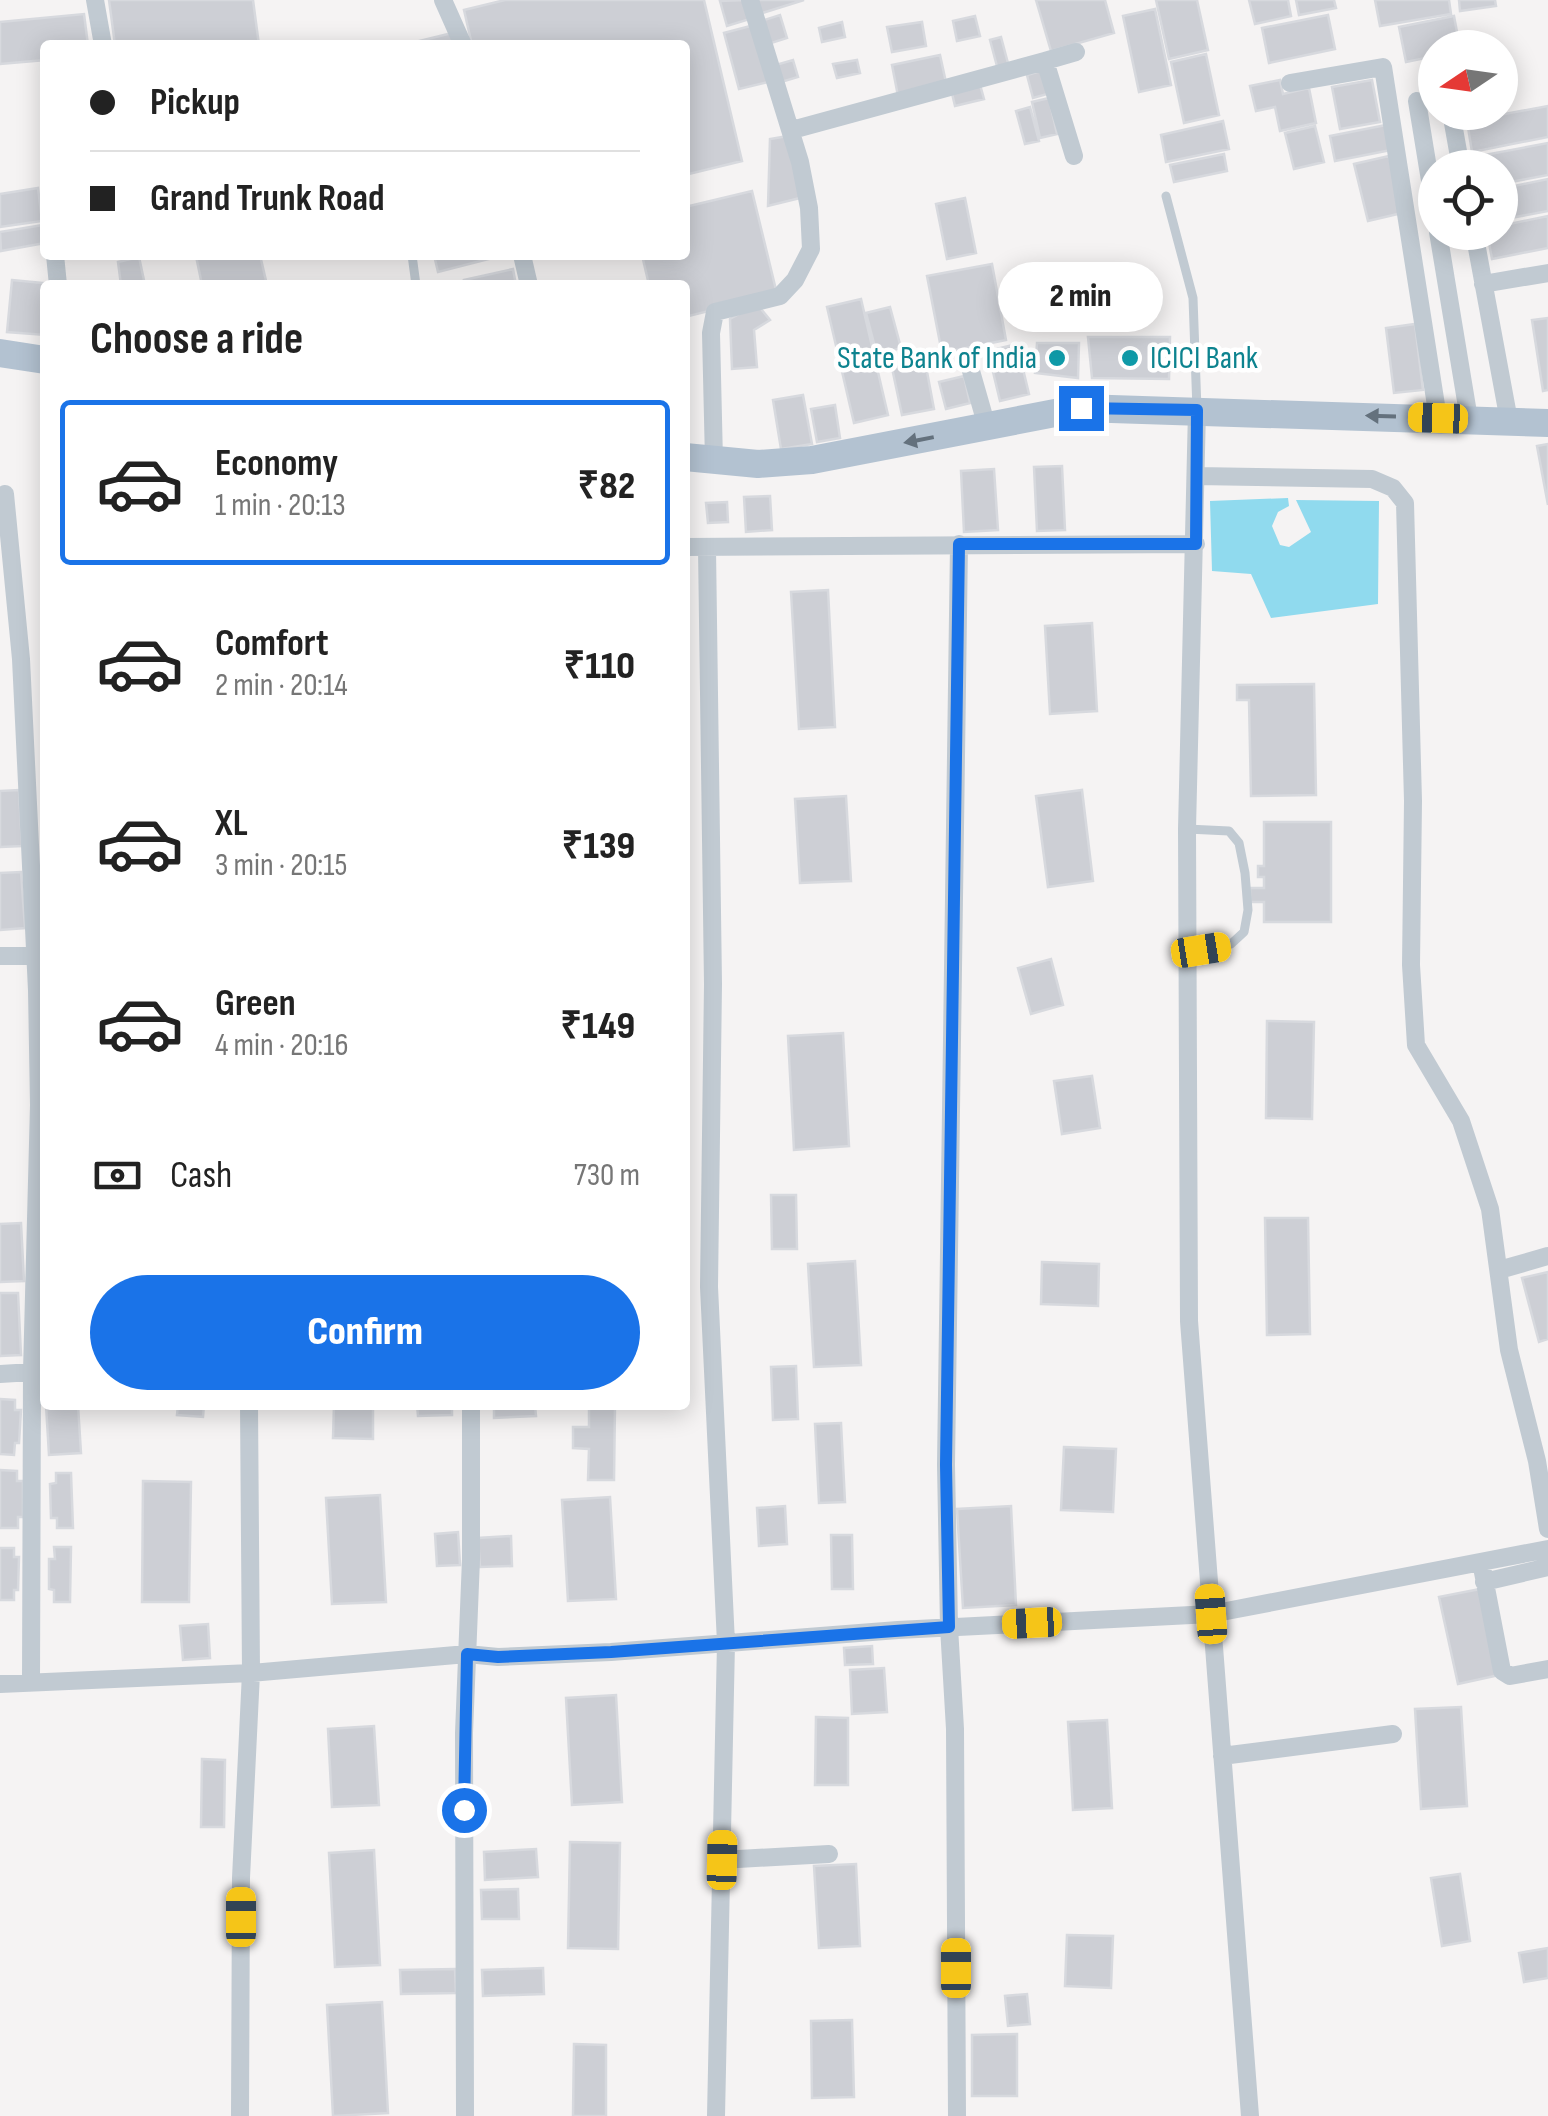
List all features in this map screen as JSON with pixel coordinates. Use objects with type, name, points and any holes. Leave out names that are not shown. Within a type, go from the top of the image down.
[{"type":"main road","points":[[0,353],[40,359]]},
{"type":"main road","points":[[690,458],[758,464],[812,460],[1081,408],[1548,423]]},
{"type":"street","points":[[95,0],[102,40]]},
{"type":"street","points":[[443,0],[461,40]]},
{"type":"street","points":[[714,461],[711,333],[715,312],[780,296],[795,280],[811,249],[806,185],[750,0]]},
{"type":"street","points":[[792,130],[1076,52]]},
{"type":"street","points":[[1045,61],[1074,156]]},
{"type":"street","points":[[1290,84],[1383,67],[1438,418]]},
{"type":"street","points":[[1417,101],[1425,150]]},
{"type":"street","points":[[1441,250],[1469,419]]},
{"type":"street","points":[[1477,250],[1509,421]]},
{"type":"street","points":[[1483,284],[1548,273]]},
{"type":"street","points":[[967,357],[987,426]]},
{"type":"street","points":[[1197,410],[1187,829],[1189,1321],[1250,2116]]},
{"type":"street","points":[[1196,476],[1372,479],[1393,488],[1404,503],[1413,801],[1411,965],[1416,1046],[1462,1121],[1490,1209],[1509,1350],[1547,1518]]},
{"type":"street","points":[[5,494],[38,877],[40,1055]]},
{"type":"street","points":[[957,2116],[955,1729],[946,1465],[959,544]]},
{"type":"street","points":[[690,547],[1196,544]]},
{"type":"street","points":[[707,548],[712,984],[710,1287],[726,1644],[716,2116]]},
{"type":"street","points":[[0,956],[36,956]]},
{"type":"street","points":[[31,1683],[32,1372],[40,1158]]},
{"type":"street","points":[[1498,1270],[1548,1256]]},
{"type":"street","points":[[0,1374],[32,1372]]},
{"type":"street","points":[[240,2116],[241,1878],[252,1673],[249,1410]]},
{"type":"street","points":[[465,2116],[464,1733],[471,1410]]},
{"type":"street","points":[[0,1684],[252,1673],[467,1654],[498,1657],[611,1652],[949,1627],[1211,1614],[1548,1548]]},
{"type":"street","points":[[1480,1562],[1502,1671],[1510,1676],[1548,1669]]},
{"type":"street","points":[[1484,1582],[1548,1567]]},
{"type":"street","points":[[1222,1756],[1394,1734]]},
{"type":"street","points":[[722,1860],[829,1854]]},
{"type":"lane","points":[[1166,196],[1193,298],[1197,410]]},
{"type":"lane","points":[[1187,829],[1229,831],[1239,842],[1248,910],[1244,932],[1231,944],[1188,952]]},
{"type":"water","points":[[1288,498],[1289,506],[1278,512],[1272,526],[1280,545],[1289,547],[1311,532],[1296,500],[1379,501],[1378,604],[1271,618],[1251,574],[1212,571],[1210,501]]},
{"type":"building","points":[[109,0],[253,0],[258,40],[114,40]]},
{"type":"building","points":[[505,0],[704,0],[742,161],[690,174],[690,40],[471,40],[464,10]]},
{"type":"building","points":[[745,0],[750,19],[727,26],[720,1]]},
{"type":"building","points":[[755,0],[804,0],[759,14]]},
{"type":"building","points":[[1036,0],[1105,0],[1114,33],[1051,51]]},
{"type":"building","points":[[1156,0],[1197,0],[1208,50],[1169,59]]},
{"type":"building","points":[[1249,0],[1288,0],[1291,16],[1255,24]]},
{"type":"building","points":[[1296,0],[1334,0],[1336,8],[1299,15]]},
{"type":"building","points":[[1375,0],[1449,0],[1451,14],[1380,26]]},
{"type":"building","points":[[1459,0],[1495,0],[1496,6],[1460,11]]},
{"type":"building","points":[[1155,9],[1171,85],[1139,92],[1123,16]]},
{"type":"building","points":[[84,14],[87,40],[40,40],[40,60],[0,64],[0,22]]},
{"type":"building","points":[[780,15],[787,38],[765,45],[758,22]]},
{"type":"building","points":[[1328,15],[1335,49],[1269,63],[1262,28]]},
{"type":"building","points":[[975,16],[980,36],[957,41],[953,21]]},
{"type":"building","points":[[1454,16],[1457,30],[1418,30],[1418,60],[1406,62],[1399,27]]},
{"type":"building","points":[[842,22],[845,37],[822,42],[819,28]]},
{"type":"building","points":[[922,22],[926,46],[892,52],[887,27]]},
{"type":"building","points":[[754,25],[768,82],[739,89],[724,33]]},
{"type":"building","points":[[452,33],[454,40],[423,40]]},
{"type":"building","points":[[1001,37],[1009,67],[998,70],[990,40]]},
{"type":"building","points":[[1206,54],[1219,115],[1184,123],[1171,62]]},
{"type":"building","points":[[940,55],[947,87],[898,96],[892,65]]},
{"type":"building","points":[[793,60],[798,77],[778,83],[772,66]]},
{"type":"building","points":[[857,60],[860,73],[837,78],[833,64]]},
{"type":"building","points":[[1044,70],[1051,93],[1033,98],[1027,75]]},
{"type":"building","points":[[1280,80],[1283,94],[1309,88],[1316,123],[1280,131],[1275,107],[1256,111],[1250,86]]},
{"type":"building","points":[[1372,80],[1380,122],[1340,129],[1332,87]]},
{"type":"building","points":[[979,81],[984,99],[955,106],[951,89]]},
{"type":"building","points":[[1049,98],[1057,134],[1040,138],[1032,102]]},
{"type":"building","points":[[1548,106],[1548,137],[1472,150],[1468,130],[1518,130],[1518,112]]},
{"type":"building","points":[[1030,107],[1039,141],[1025,144],[1016,111]]},
{"type":"building","points":[[1223,121],[1229,149],[1166,162],[1161,135]]},
{"type":"building","points":[[1386,125],[1391,150],[1335,161],[1330,136]]},
{"type":"building","points":[[1315,126],[1324,162],[1294,169],[1285,133]]},
{"type":"building","points":[[788,136],[804,197],[768,206],[770,139]]},
{"type":"building","points":[[1548,143],[1548,175],[1518,181],[1518,150],[1511,150]]},
{"type":"building","points":[[1224,154],[1227,171],[1174,182],[1170,165]]},
{"type":"building","points":[[1389,156],[1402,213],[1368,221],[1354,164]]},
{"type":"building","points":[[1548,179],[1548,211],[1518,217],[1518,185]]},
{"type":"building","points":[[38,188],[40,221],[0,227],[0,194]]},
{"type":"building","points":[[752,191],[777,294],[690,316],[690,280],[648,280],[643,260],[690,260],[690,206]]},
{"type":"building","points":[[965,198],[976,253],[947,259],[936,204]]},
{"type":"building","points":[[1548,216],[1548,248],[1492,259],[1490,250],[1518,250],[1518,222]]},
{"type":"building","points":[[40,225],[40,244],[1,251],[0,232]]},
{"type":"building","points":[[140,260],[144,280],[120,280],[118,262]]},
{"type":"building","points":[[197,260],[261,260],[266,280],[201,280]]},
{"type":"building","points":[[435,260],[485,260],[438,272]]},
{"type":"building","points":[[992,264],[1006,340],[942,353],[927,276]]},
{"type":"building","points":[[513,269],[515,280],[464,280]]},
{"type":"building","points":[[12,280],[40,283],[40,335],[7,332]]},
{"type":"building","points":[[861,299],[888,415],[854,423],[827,307]]},
{"type":"building","points":[[757,304],[770,320],[754,330],[757,367],[732,369],[730,319]]},
{"type":"building","points":[[890,307],[901,348],[877,355],[866,313]]},
{"type":"building","points":[[1548,318],[1548,390],[1543,391],[1532,320]]},
{"type":"building","points":[[1415,324],[1423,390],[1394,393],[1386,328]]},
{"type":"building","name":"ICICI Bank","points":[[1088,337],[1170,337],[1169,379],[1092,378]]},
{"type":"building","name":"State Bank of India","points":[[1037,343],[1079,343],[1078,378],[1035,373]]},
{"type":"building","points":[[1017,344],[1029,394],[1000,401],[988,351]]},
{"type":"building","points":[[925,361],[934,409],[902,415],[892,368]]},
{"type":"building","points":[[964,376],[970,403],[946,409],[939,382]]},
{"type":"building","points":[[803,395],[812,444],[781,449],[773,400]]},
{"type":"building","points":[[835,405],[840,438],[817,442],[811,409]]},
{"type":"building","points":[[1548,444],[1548,505],[1537,446]]},
{"type":"building","points":[[1062,466],[1065,530],[1037,531],[1034,467]]},
{"type":"building","points":[[994,469],[998,530],[964,532],[961,471]]},
{"type":"building","points":[[770,496],[772,530],[746,532],[744,497]]},
{"type":"building","points":[[727,502],[728,522],[708,523],[706,503]]},
{"type":"building","points":[[828,590],[835,727],[799,729],[791,592]]},
{"type":"building","points":[[1092,623],[1097,711],[1050,714],[1045,626]]},
{"type":"building","points":[[1314,684],[1316,795],[1251,796],[1249,700],[1237,700],[1237,685]]},
{"type":"building","points":[[19,790],[22,846],[0,847],[0,791]]},
{"type":"building","points":[[1082,790],[1093,881],[1048,887],[1036,796]]},
{"type":"building","points":[[846,796],[851,881],[800,883],[795,799]]},
{"type":"building","points":[[1264,822],[1331,822],[1331,922],[1264,922],[1264,902],[1250,902],[1250,888],[1264,888],[1258,866],[1264,866]]},
{"type":"building","points":[[21,872],[25,928],[0,930],[0,873]]},
{"type":"building","points":[[1051,959],[1063,1005],[1031,1014],[1018,968]]},
{"type":"building","points":[[1267,1021],[1314,1022],[1312,1119],[1266,1118]]},
{"type":"building","points":[[843,1033],[849,1146],[794,1150],[788,1036]]},
{"type":"building","points":[[1092,1076],[1100,1128],[1062,1134],[1054,1081]]},
{"type":"building","points":[[771,1195],[796,1195],[797,1249],[772,1249]]},
{"type":"building","points":[[1265,1218],[1308,1218],[1310,1334],[1267,1335]]},
{"type":"building","points":[[21,1223],[24,1281],[0,1282],[0,1224]]},
{"type":"building","points":[[855,1261],[861,1365],[814,1367],[808,1264]]},
{"type":"building","points":[[1042,1262],[1099,1264],[1098,1306],[1041,1304]]},
{"type":"building","points":[[1548,1272],[1548,1339],[1539,1342],[1522,1278]]},
{"type":"building","points":[[0,1293],[18,1293],[21,1355],[0,1356]]},
{"type":"building","points":[[796,1366],[798,1419],[773,1420],[771,1367]]},
{"type":"building","points":[[0,1399],[15,1400],[15,1410],[21,1410],[19,1443],[15,1443],[14,1455],[0,1454]]},
{"type":"building","points":[[46,1410],[78,1410],[81,1453],[49,1455]]},
{"type":"building","points":[[178,1410],[204,1410],[203,1417],[177,1415]]},
{"type":"building","points":[[334,1410],[373,1410],[373,1439],[333,1438]]},
{"type":"building","points":[[417,1410],[452,1410],[452,1415],[418,1416]]},
{"type":"building","points":[[494,1410],[535,1410],[536,1416],[494,1418]]},
{"type":"building","points":[[589,1410],[615,1410],[614,1480],[588,1480],[589,1449],[573,1448],[573,1427],[589,1427]]},
{"type":"building","points":[[841,1423],[845,1502],[819,1503],[815,1424]]},
{"type":"building","points":[[1064,1447],[1116,1449],[1113,1512],[1061,1510]]},
{"type":"building","points":[[0,1470],[17,1471],[17,1481],[23,1481],[23,1517],[18,1517],[18,1528],[0,1528]]},
{"type":"building","points":[[56,1473],[71,1473],[73,1528],[57,1528],[57,1518],[51,1518],[50,1484],[56,1483]]},
{"type":"building","points":[[143,1481],[191,1482],[189,1602],[142,1602]]},
{"type":"building","points":[[380,1495],[386,1602],[332,1604],[326,1498]]},
{"type":"building","points":[[610,1497],[616,1599],[568,1601],[562,1500]]},
{"type":"building","points":[[785,1506],[787,1544],[759,1546],[757,1508]]},
{"type":"building","points":[[1011,1506],[1016,1605],[963,1608],[957,1509]]},
{"type":"building","points":[[458,1532],[460,1565],[437,1566],[435,1534]]},
{"type":"building","points":[[831,1535],[852,1535],[853,1589],[832,1589]]},
{"type":"building","points":[[511,1536],[512,1566],[480,1567],[478,1538]]},
{"type":"building","points":[[54,1547],[71,1547],[70,1602],[54,1602],[54,1590],[49,1589],[49,1559],[55,1559]]},
{"type":"building","points":[[0,1548],[14,1548],[14,1557],[19,1557],[14,1600],[0,1600]]},
{"type":"building","points":[[1480,1589],[1499,1675],[1458,1684],[1439,1597]]},
{"type":"building","points":[[208,1624],[210,1658],[183,1660],[180,1626]]},
{"type":"building","points":[[872,1646],[873,1664],[845,1665],[844,1648]]},
{"type":"building","points":[[884,1668],[887,1712],[852,1714],[850,1670]]},
{"type":"building","points":[[616,1695],[622,1802],[572,1805],[566,1698]]},
{"type":"building","points":[[1461,1707],[1467,1806],[1421,1809],[1415,1709]]},
{"type":"building","points":[[816,1717],[848,1718],[848,1785],[815,1785]]},
{"type":"building","points":[[1107,1720],[1112,1808],[1073,1810],[1068,1722]]},
{"type":"building","points":[[374,1726],[379,1805],[332,1807],[328,1729]]},
{"type":"building","points":[[202,1759],[225,1760],[224,1827],[201,1827]]},
{"type":"building","points":[[570,1842],[620,1843],[618,1949],[568,1948]]},
{"type":"building","points":[[536,1849],[538,1877],[485,1880],[484,1852]]},
{"type":"building","points":[[374,1850],[380,1965],[335,1967],[329,1853]]},
{"type":"building","points":[[856,1864],[860,1946],[819,1948],[814,1866]]},
{"type":"building","points":[[1460,1874],[1470,1941],[1442,1946],[1431,1878]]},
{"type":"building","points":[[518,1889],[519,1919],[482,1919],[481,1890]]},
{"type":"building","points":[[1067,1935],[1113,1936],[1111,1988],[1065,1986]]},
{"type":"building","points":[[1548,1948],[1548,1978],[1524,1982],[1519,1953]]},
{"type":"building","points":[[543,1968],[544,1994],[483,1996],[482,1970]]},
{"type":"building","points":[[455,1969],[456,1993],[401,1994],[400,1970]]},
{"type":"building","points":[[1027,1994],[1030,2024],[1008,2026],[1005,1996]]},
{"type":"building","points":[[382,2002],[388,2113],[333,2116],[327,2005]]},
{"type":"building","points":[[852,2020],[854,2097],[812,2098],[811,2021]]},
{"type":"building","points":[[1017,2034],[1017,2096],[972,2096],[972,2035]]},
{"type":"building","points":[[574,2044],[606,2045],[606,2116],[573,2116]]},
{"type":"place","name":"State Bank of India","points":[[1057,358]]},
{"type":"place","name":"ICICI Bank","points":[[1130,358]]},
{"type":"route","points":[[464,1810],[467,1654],[498,1657],[611,1652],[949,1627],[946,1465],[959,544],[1196,544],[1197,410],[1081,408]]}]
